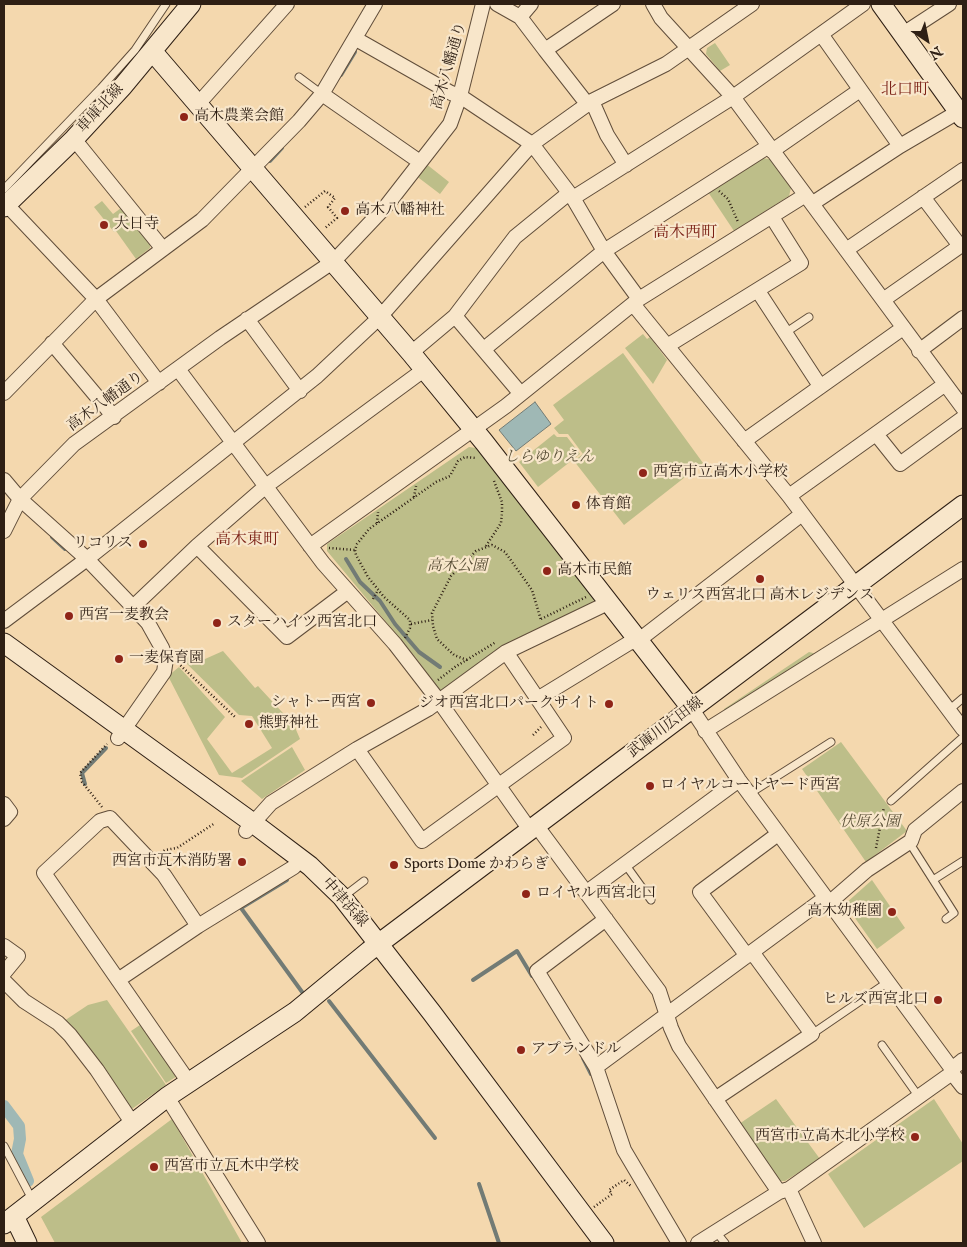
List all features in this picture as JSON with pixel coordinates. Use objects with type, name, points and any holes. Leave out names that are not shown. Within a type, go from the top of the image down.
[{"type":"street","name":"車庫北線","points":[[5,200],[74,139],[153,52],[191,4]]},
{"type":"street","points":[[199,103],[287,4]]},
{"type":"street","points":[[4,392],[96,298],[202,220],[254,167],[322,94],[375,4]]},
{"type":"street","name":"高木八幡通り","points":[[4,531],[20,499],[74,444],[114,418],[247,319],[334,261],[387,205],[450,124],[460,96],[483,4]]},
{"type":"street","points":[[496,4],[520,18],[590,103],[607,135],[626,164]]},
{"type":"street","points":[[520,18],[531,4]]},
{"type":"street","points":[[545,50],[613,4]]},
{"type":"street","points":[[653,4],[662,18],[688,48],[733,96],[944,385],[963,408]]},
{"type":"street","points":[[4,620],[87,559],[197,470],[300,391],[380,317],[532,144],[590,103],[658,68],[752,4]]},
{"type":"street","points":[[411,353],[455,316],[515,237],[571,196],[626,164],[733,96],[863,4]]},
{"type":"street","points":[[314,550],[521,394],[636,302],[680,272],[772,217],[809,199],[900,146],[962,113],[881,4]]},
{"type":"street","points":[[903,34],[949,4]]},
{"type":"street","points":[[822,34],[900,146]]},
{"type":"street","points":[[356,39],[451,93],[460,96],[532,144],[571,196],[636,302],[668,346],[789,496],[963,729]]},
{"type":"street","points":[[153,52],[254,167],[425,369],[610,602],[691,708],[749,794],[963,1087]]},
{"type":"street","points":[[484,349],[604,250],[771,149],[860,90]]},
{"type":"street","points":[[322,94],[420,162]]},
{"type":"street","points":[[74,139],[162,249]]},
{"type":"street","points":[[846,250],[963,170]]},
{"type":"street","points":[[883,300],[962,245],[924,197]]},
{"type":"street","points":[[5,200],[96,298],[159,383]]},
{"type":"street","points":[[668,346],[801,263],[772,217]]},
{"type":"street","points":[[758,291],[820,386]]},
{"type":"street","points":[[455,316],[521,394]]},
{"type":"street","points":[[919,351],[963,318]]},
{"type":"street","points":[[247,319],[300,391]]},
{"type":"street","points":[[744,441],[903,328]]},
{"type":"street","points":[[52,344],[114,418]]},
{"type":"street","points":[[178,369],[314,550],[396,646],[439,701],[497,786],[587,892],[659,991],[679,1046],[784,1190],[814,1243]]},
{"type":"street","points":[[134,607],[197,546],[266,486],[425,369]]},
{"type":"street","points":[[789,496],[944,385]]},
{"type":"street","points":[[876,434],[900,464],[963,418]]},
{"type":"street","points":[[4,480],[20,499],[87,559],[134,607],[148,623],[162,648],[166,659],[164,672],[117,737]]},
{"type":"street","name":"武庫川広田線","points":[[9,1220],[167,1097],[295,1012],[374,948],[963,505]]},
{"type":"street","points":[[539,698],[629,643],[639,640],[802,514]]},
{"type":"street","points":[[197,546],[287,638],[348,591]]},
{"type":"street","points":[[706,731],[880,619],[963,569]]},
{"type":"street","points":[[250,827],[271,803],[357,749],[439,701],[506,652],[610,602]]},
{"type":"street","name":"中津浜線","points":[[4,643],[117,737]]},
{"type":"street","points":[[357,749],[422,841],[564,738],[539,698],[506,652]]},
{"type":"street","name":"中津浜線","points":[[4,656],[117,737],[310,866],[342,897],[374,948],[591,1243]]},
{"type":"street","points":[[587,892],[739,780]]},
{"type":"street","points":[[596,1067],[749,954],[909,842],[914,830],[963,791]]},
{"type":"street","points":[[4,804],[10,812],[4,819]]},
{"type":"street","points":[[188,1082],[44,873],[106,818],[110,818],[164,875],[198,926]]},
{"type":"street","name":"中津浜線","points":[[250,827],[339,910],[374,948],[604,1243]]},
{"type":"street","points":[[716,1099],[812,1034],[700,892],[778,834]]},
{"type":"street","points":[[118,980],[198,926],[294,867]]},
{"type":"street","points":[[606,919],[537,971],[596,1067],[624,1150],[679,1243]]},
{"type":"street","points":[[4,946],[18,956],[4,973]]},
{"type":"street","points":[[4,981],[24,1001],[58,1023],[70,1035],[97,1070],[132,1124]]},
{"type":"street","points":[[698,1243],[721,1238],[784,1190],[918,1097],[952,1071],[963,1060]]},
{"type":"street","points":[[167,1097],[258,1243]]},
{"type":"street","points":[[9,1220],[27,1243]]},
{"type":"lane","points":[[5,200],[135,50],[166,4]]},
{"type":"lane","points":[[299,77],[322,94]]},
{"type":"lane","points":[[785,334],[809,317]]},
{"type":"lane","points":[[949,710],[963,698]]},
{"type":"lane","points":[[890,801],[963,737]]},
{"type":"lane","points":[[749,794],[832,742]]},
{"type":"lane","points":[[909,842],[954,913],[946,919]]},
{"type":"lane","points":[[933,880],[963,861]]},
{"type":"lane","points":[[625,864],[651,900]]},
{"type":"lane","points":[[342,897],[364,881]]},
{"type":"lane","points":[[812,1034],[888,982]]},
{"type":"lane","points":[[882,1045],[918,1097]]},
{"type":"lane","points":[[4,1146],[33,1201]]},
{"type":"path","points":[[714,182],[728,199],[737,220],[746,233]]},
{"type":"path","points":[[302,210],[325,191],[335,198],[328,206],[337,218],[321,232]]},
{"type":"path","points":[[354,550],[369,529],[436,482],[450,476],[458,461],[472,456],[482,462]]},
{"type":"path","points":[[467,660],[454,655],[437,639],[432,620],[434,608],[451,576],[470,555],[486,546],[501,524],[502,502],[493,478]]},
{"type":"path","points":[[486,546],[498,547],[526,580],[536,598],[540,620]]},
{"type":"path","points":[[314,550],[327,548],[354,550]]},
{"type":"path","points":[[354,550],[359,563],[374,585],[410,620],[411,624],[405,638],[396,646]]},
{"type":"path","points":[[411,624],[432,620]]},
{"type":"path","points":[[162,648],[235,718]]},
{"type":"path","points":[[106,818],[106,811],[82,782],[80,773],[117,737]]},
{"type":"path","points":[[882,860],[876,849],[884,806],[890,801]]},
{"type":"path","points":[[151,861],[165,850],[177,848],[215,823]]},
{"type":"path","points":[[592,1209],[612,1194],[609,1190],[624,1180],[630,1188],[637,1184]]},
{"type":"green space","points":[[715,43],[730,65],[720,71],[706,54],[707,48]]},
{"type":"green space","points":[[761,158],[770,159],[791,188],[789,196],[734,231],[708,192]]},
{"type":"green space","points":[[425,163],[449,182],[440,194],[415,175]]},
{"type":"green space","points":[[102,201],[113,214],[121,208],[150,244],[150,248],[136,259],[116,231],[114,232],[94,207]]},
{"type":"green space","points":[[643,334],[647,339],[650,337],[667,360],[653,384],[625,348]]},
{"type":"green space","points":[[623,353],[703,463],[624,525],[574,461],[583,454],[568,434],[559,434],[554,428],[564,420],[553,405]]},
{"type":"green space","name":"しらゆりえん","points":[[554,434],[557,437],[567,437],[580,454],[538,487],[519,462]]},
{"type":"green space","name":"高木公園","points":[[469,447],[476,448],[594,599],[593,606],[445,690],[439,690],[416,658],[327,551],[327,544]]},
{"type":"green space","points":[[223,651],[255,688],[258,686],[294,725],[300,739],[242,778],[219,775],[168,676],[179,667],[225,717],[207,739],[232,773],[272,748],[252,716],[239,715],[182,659],[189,652],[205,659]]},
{"type":"green space","points":[[809,652],[817,654],[725,711],[724,709]]},
{"type":"green space","name":"伏原公園","points":[[841,742],[907,831],[866,862],[802,769]]},
{"type":"green space","points":[[292,747],[305,770],[262,799],[241,781]]},
{"type":"green space","points":[[872,880],[905,928],[877,949],[845,904]]},
{"type":"green space","points":[[107,1000],[166,1085],[129,1111],[64,1021],[88,1005]]},
{"type":"green space","points":[[143,1023],[179,1075],[166,1083],[131,1031]]},
{"type":"green space","points":[[776,1099],[820,1159],[785,1181],[779,1181],[739,1124]]},
{"type":"green space","points":[[934,1099],[963,1144],[963,1161],[864,1228],[828,1174]]},
{"type":"green space","name":"西宮市立瓦木中学校","points":[[172,1119],[242,1243],[55,1243],[41,1217]]},
{"type":"water","points":[[535,402],[551,424],[516,451],[499,430]]},
{"type":"waterway","points":[[341,75],[355,52]]},
{"type":"waterway","points":[[270,161],[282,148]]},
{"type":"waterway","points":[[52,537],[65,549]]},
{"type":"waterway","points":[[346,559],[360,582],[380,601],[395,624],[419,652],[440,667]]},
{"type":"waterway","points":[[85,784],[82,773],[106,748]]},
{"type":"waterway","points":[[287,880],[241,908],[305,996]]},
{"type":"waterway","points":[[473,980],[517,951],[532,976]]},
{"type":"waterway","points":[[329,1001],[435,1138]]},
{"type":"waterway","points":[[583,1058],[591,1074]]},
{"type":"waterway","points":[[4,1106],[19,1126],[20,1139],[17,1154],[28,1181]]},
{"type":"waterway","points":[[479,1184],[499,1243]]},
{"type":"place","name":"高木農業会館","points":[[184,117]]},
{"type":"place","name":"高木八幡神社","points":[[345,211]]},
{"type":"place","name":"大日寺","points":[[104,225]]},
{"type":"place","name":"西宮市立高木小学校","points":[[643,473]]},
{"type":"place","name":"体育館","points":[[576,505]]},
{"type":"place","name":"リコリス","points":[[143,544]]},
{"type":"place","name":"高木市民館","points":[[547,571]]},
{"type":"place","name":"ウェリス西宮北口 高木レジデンス","points":[[760,579]]},
{"type":"place","name":"西宮一麦教会","points":[[69,616]]},
{"type":"place","name":"スターハイツ西宮北口","points":[[217,623]]},
{"type":"place","name":"一麦保育園","points":[[119,659]]},
{"type":"place","name":"シャトー西宮","points":[[371,703]]},
{"type":"place","name":"ジオ西宮北口パークサイト","points":[[609,704]]},
{"type":"place","name":"熊野神社","points":[[249,724]]},
{"type":"place","name":"ロイヤルコートヤード西宮","points":[[650,786]]},
{"type":"place","name":"西宮市瓦木消防署","points":[[242,862]]},
{"type":"place","name":"Sports Dome かわらぎ","points":[[394,865]]},
{"type":"place","name":"ロイヤル西宮北口","points":[[526,894]]},
{"type":"place","name":"高木幼稚園","points":[[892,912]]},
{"type":"place","name":"ヒルズ西宮北口","points":[[938,1000]]},
{"type":"place","name":"アプランドル","points":[[521,1050]]},
{"type":"place","name":"西宮市立高木北小学校","points":[[915,1137]]},
{"type":"place","name":"西宮市立瓦木中学校","points":[[154,1167]]},
{"type":"district","name":"北口町","points":[[905,91]]},
{"type":"district","name":"高木西町","points":[[685,234]]},
{"type":"district","name":"高木東町","points":[[247,541]]}]
